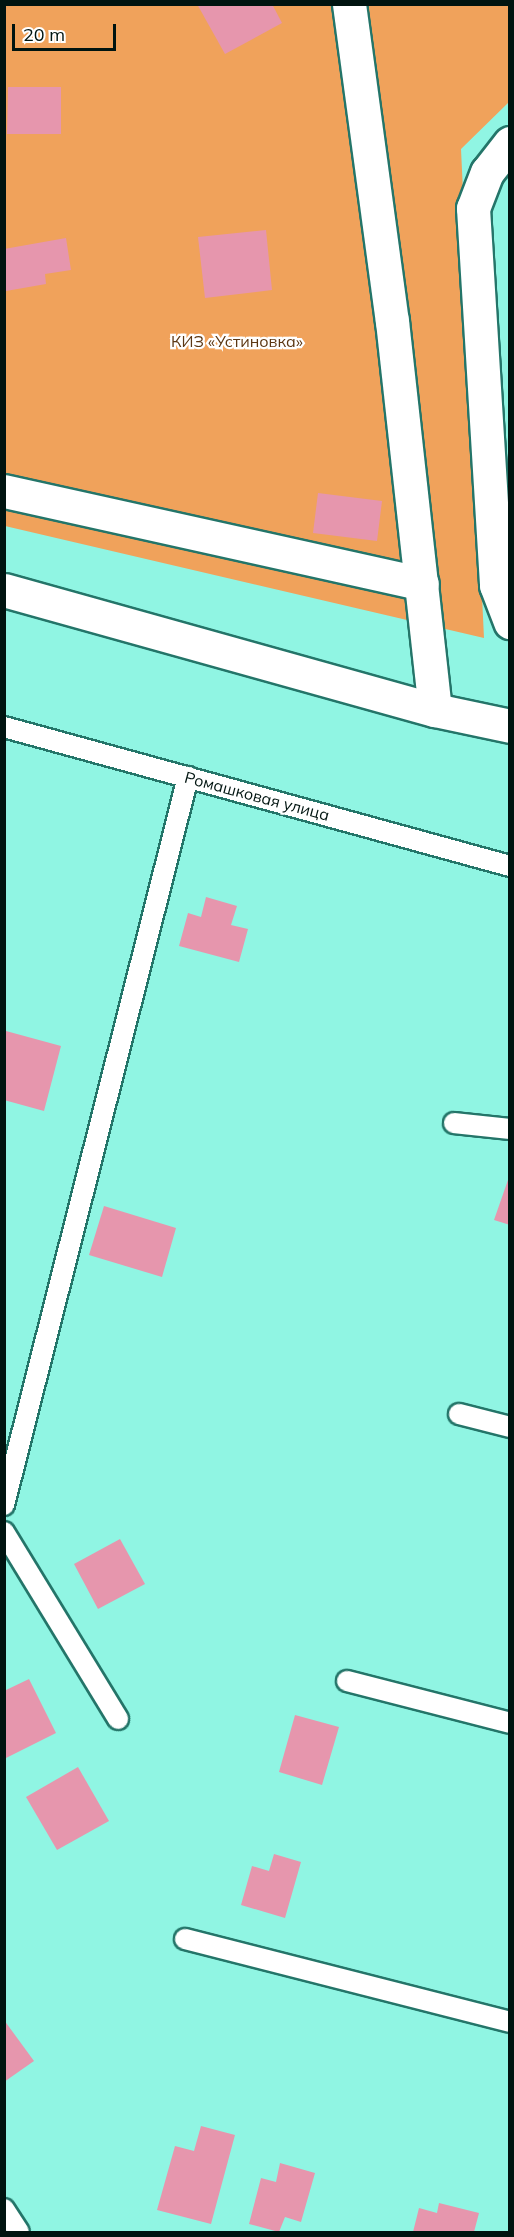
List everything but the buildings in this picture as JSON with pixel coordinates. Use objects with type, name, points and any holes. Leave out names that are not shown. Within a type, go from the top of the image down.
[{"type":"street","points":[[349,4],[392,321],[435,710]]},
{"type":"street","points":[[510,143],[487,172],[473,208],[496,585],[510,622]]},
{"type":"street","points":[[4,491],[422,584]]},
{"type":"street","points":[[4,590],[435,710],[510,726]]},
{"type":"lane","name":"Ромашковая улица","points":[[4,727],[510,866]]},
{"type":"lane","points":[[4,1505],[188,777]]},
{"type":"lane","points":[[454,1123],[510,1130]]},
{"type":"lane","points":[[459,1414],[510,1427]]},
{"type":"lane","points":[[4,1532],[118,1719]]},
{"type":"lane","points":[[347,1681],[510,1723]]},
{"type":"lane","points":[[185,1939],[510,2022]]},
{"type":"lane","points":[[4,2209],[19,2232]]},
{"type":"green space","name":"КИЗ «Устиновка»","points":[[5,5],[509,5],[509,102],[461,149],[484,638],[5,526]]}]
